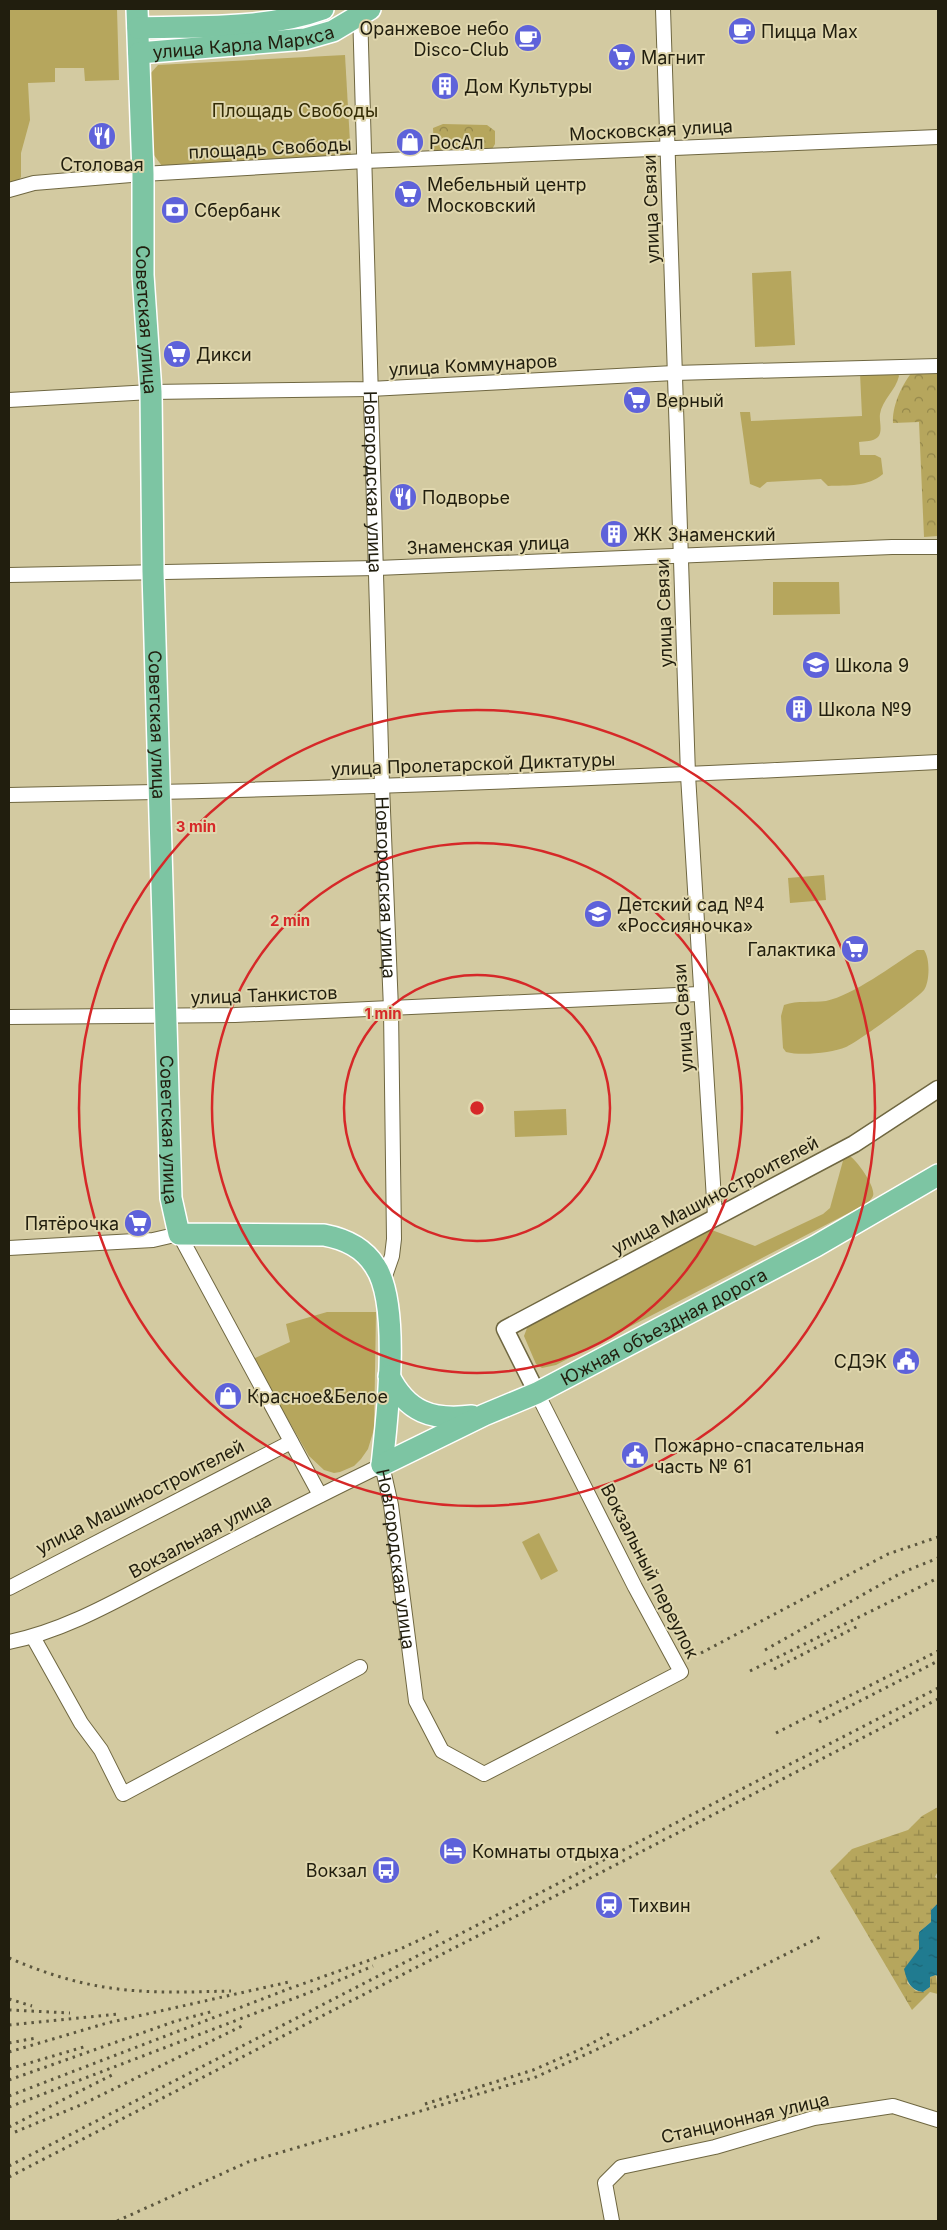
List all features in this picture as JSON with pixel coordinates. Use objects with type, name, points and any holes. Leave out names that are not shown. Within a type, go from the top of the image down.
[{"type":"main road","name":"улица Карла Маркса","points":[[138,19],[253,23],[286,19],[323,9]]},
{"type":"main road","name":"улица Карла Маркса","points":[[139,53],[305,39],[333,31],[363,11]]},
{"type":"main road","name":"Советская улица","points":[[138,19],[144,275],[151,392],[153,572],[171,1198],[179,1234]]},
{"type":"main road","name":"Южная объездная дорога","points":[[382,1466],[484,1415],[537,1393],[816,1246],[938,1175]]},
{"type":"main road","points":[[179,1234],[324,1235],[342,1239],[363,1252],[375,1265],[384,1282]]},
{"type":"main road","name":"Новгородская улица","points":[[382,1466],[389,1376],[390,1332],[384,1282]]},
{"type":"main road","points":[[389,1376],[401,1397],[421,1412],[450,1419],[484,1415]]},
{"type":"street","name":"улица Связи","points":[[663,9],[688,775],[714,1216]]},
{"type":"street","name":"площадь Свободы","points":[[143,174],[365,162],[363,11]]},
{"type":"street","name":"Московская улица","points":[[365,162],[938,137]]},
{"type":"street","name":"Новгородская улица","points":[[365,162],[382,786],[391,1009],[394,1239],[392,1256],[384,1282]]},
{"type":"street","points":[[9,191],[34,183],[143,174]]},
{"type":"street","name":"улица Коммунаров","points":[[9,400],[151,392],[370,389],[674,374],[938,366]]},
{"type":"street","name":"Знаменская улица","points":[[9,575],[377,568],[938,547]]},
{"type":"street","name":"улица Пролетарской Диктатуры","points":[[9,795],[382,786],[688,775],[938,762]]},
{"type":"street","name":"улица Танкистов","points":[[9,1017],[166,1017],[391,1009],[700,994]]},
{"type":"street","name":"улица Машиностроителей","points":[[505,1329],[714,1216],[854,1144],[938,1089]]},
{"type":"street","points":[[9,1248],[153,1240],[179,1234]]},
{"type":"street","name":"Советская улица","points":[[179,1234],[320,1495]]},
{"type":"street","name":"Вокзальный переулок","points":[[442,1751],[484,1774],[681,1672],[635,1587],[611,1536],[505,1329]]},
{"type":"street","name":"улица Машиностроителей","points":[[9,1588],[291,1442]]},
{"type":"street","name":"Новгородская улица","points":[[382,1466],[391,1505],[416,1700],[442,1751]]},
{"type":"street","name":"Вокзальная улица","points":[[9,1642],[33,1637],[95,1612],[320,1495],[382,1466]]},
{"type":"street","points":[[33,1637],[81,1723],[102,1750],[123,1794],[360,1667]]},
{"type":"street","name":"Станционная улица","points":[[612,2221],[605,2183],[620,2167],[715,2146],[824,2116],[893,2106],[938,2120]]},
{"type":"green space","points":[[9,9],[117,9],[119,80],[85,81],[84,68],[55,68],[55,82],[28,83],[30,120],[21,153],[21,177],[18,181],[9,183]]},
{"type":"green space","name":"Площадь Свободы","points":[[345,55],[351,160],[162,166],[151,151],[150,74],[158,65]]},
{"type":"green space","points":[[443,124],[487,125],[495,131],[495,144],[491,151],[434,152],[433,128]]},
{"type":"green space","points":[[791,271],[795,345],[755,347],[752,273]]},
{"type":"green space","points":[[938,369],[938,536],[924,537],[919,422],[893,423],[893,416],[898,396],[913,371]]},
{"type":"green space","points":[[897,372],[899,376],[895,386],[881,409],[881,429],[878,437],[874,440],[859,442],[860,455],[875,455],[881,458],[883,474],[871,481],[850,485],[828,486],[821,479],[767,482],[760,488],[750,484],[740,412],[750,412],[751,421],[862,416],[860,373]]},
{"type":"green space","points":[[773,582],[839,582],[840,614],[773,615]]},
{"type":"green space","points":[[824,875],[826,900],[790,903],[788,878]]},
{"type":"green space","points":[[917,950],[924,950],[926,954],[928,975],[924,990],[911,1002],[846,1047],[816,1053],[800,1054],[786,1052],[783,1048],[781,1016],[784,1005],[826,1001],[837,998],[861,986]]},
{"type":"green space","points":[[566,1109],[567,1135],[515,1137],[514,1111]]},
{"type":"green space","points":[[844,1157],[851,1157],[862,1169],[869,1181],[873,1196],[868,1203],[556,1365],[542,1368],[536,1364],[524,1336],[527,1328],[534,1321],[709,1229],[755,1246],[823,1214],[830,1208]]},
{"type":"green space","points":[[327,1312],[376,1312],[374,1429],[368,1449],[361,1459],[354,1466],[334,1473],[324,1470],[309,1456],[253,1359],[290,1342],[286,1324]]},
{"type":"green space","points":[[539,1533],[558,1571],[541,1580],[522,1542]]},
{"type":"green space","points":[[938,1807],[938,1871],[935,1877],[938,1879],[938,1903],[931,1910],[931,1922],[919,1932],[919,1949],[907,1983],[916,1991],[923,1992],[930,1987],[930,1977],[936,1975],[938,1994],[930,1992],[912,2010],[830,1871],[852,1849],[908,1830],[922,1816]]},
{"type":"water","points":[[938,1903],[938,1977],[936,1975],[930,1977],[930,1987],[923,1992],[912,1987],[904,1969],[919,1949],[919,1932],[931,1922],[931,1910]]},
{"type":"railway","points":[[701,1653],[888,1554],[938,1537]]},
{"type":"railway","points":[[765,1650],[901,1573],[938,1558]]},
{"type":"railway","points":[[750,1671],[938,1578]]},
{"type":"railway","points":[[774,1669],[860,1625]]},
{"type":"railway","points":[[776,1733],[938,1651]]},
{"type":"railway","points":[[819,1722],[938,1661]]},
{"type":"railway","points":[[9,2166],[938,1688]]},
{"type":"railway","points":[[9,2177],[938,1699]]},
{"type":"railway","points":[[9,2096],[291,1988],[398,1950],[441,1930]]},
{"type":"railway","points":[[117,2221],[248,2162],[536,2077],[600,2048],[820,1937]]},
{"type":"railway","points":[[9,1958],[56,1975],[104,1987],[152,1992],[231,1991]]},
{"type":"railway","points":[[9,2107],[316,1990],[373,1966]]},
{"type":"railway","points":[[9,2052],[107,2023],[289,1982]]},
{"type":"railway","points":[[9,1999],[32,2006]]},
{"type":"railway","points":[[9,2010],[70,2013]]},
{"type":"railway","points":[[9,2080],[176,2021],[214,2011]]},
{"type":"railway","points":[[9,2025],[119,2014]]},
{"type":"railway","points":[[15,2132],[83,2104],[244,2025]]},
{"type":"railway","points":[[425,2104],[533,2070],[577,2051],[613,2032]]},
{"type":"railway","points":[[9,2043],[36,2038]]},
{"type":"railway","points":[[9,2069],[87,2046]]},
{"type":"railway","points":[[9,2127],[114,2074]]},
{"type":"place","name":"Пицца Max","points":[[742,31]]},
{"type":"place","name":"Оранжевое небо Disco-Club","points":[[528,38]]},
{"type":"place","name":"Магнит","points":[[622,57]]},
{"type":"place","name":"Дом Культуры","points":[[445,86]]},
{"type":"place","name":"Столовая","points":[[102,136]]},
{"type":"place","name":"РосАл","points":[[410,142]]},
{"type":"place","name":"Мебельный центр Московский","points":[[408,194]]},
{"type":"place","name":"Сбербанк","points":[[175,210]]},
{"type":"place","name":"Дикси","points":[[177,354]]},
{"type":"place","name":"Верный","points":[[637,400]]},
{"type":"place","name":"Подворье","points":[[403,497]]},
{"type":"place","name":"ЖК Знаменский","points":[[614,534]]},
{"type":"place","name":"Школа 9","points":[[816,665]]},
{"type":"place","name":"Школа №9","points":[[799,709]]},
{"type":"place","name":"Детский сад №4 «Россияночка»","points":[[598,914]]},
{"type":"place","name":"Галактика","points":[[855,949]]},
{"type":"place","name":"Пятёрочка","points":[[138,1223]]},
{"type":"place","name":"СДЭК","points":[[906,1361]]},
{"type":"place","name":"Красное&Белое","points":[[228,1396]]},
{"type":"place","name":"Пожарно-спасательная часть № 61","points":[[635,1455]]},
{"type":"place","name":"Комнаты отдыха","points":[[453,1851]]},
{"type":"place","name":"Вокзал","points":[[386,1870]]},
{"type":"place","name":"Тихвин","points":[[609,1905]]}]
